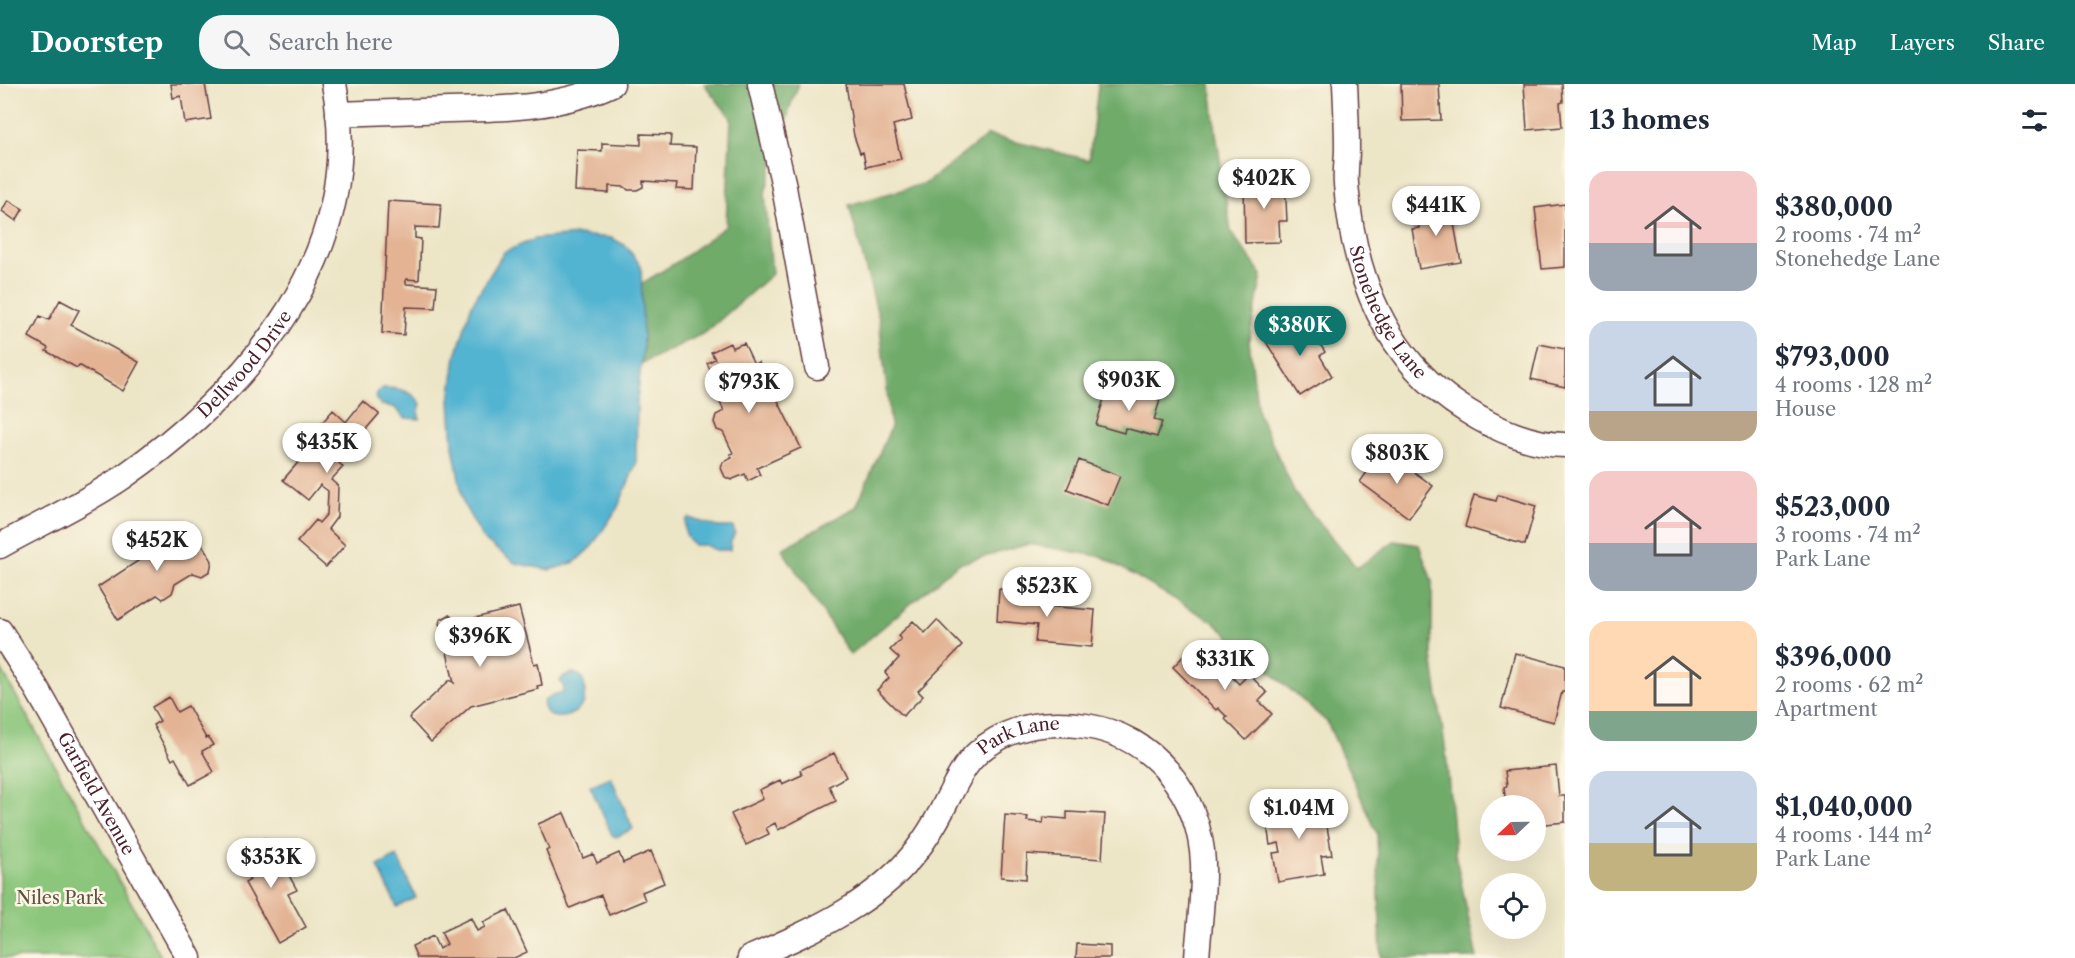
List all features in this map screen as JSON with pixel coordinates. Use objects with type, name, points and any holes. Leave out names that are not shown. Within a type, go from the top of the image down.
[{"type":"street","name":"Dellwood Drive","points":[[0,546],[121,478],[175,438],[224,393],[287,315],[311,271],[323,240],[337,180],[338,114],[334,84]]},
{"type":"street","points":[[338,114],[499,110],[548,104],[597,91],[612,84]]},
{"type":"street","points":[[760,84],[783,182],[818,367]]},
{"type":"street","name":"Stonehedge Lane","points":[[1346,84],[1346,182],[1352,231],[1359,264],[1385,326],[1403,354],[1425,379],[1450,401],[1479,418],[1525,438],[1565,445]]},
{"type":"street","name":"Garfield Avenue","points":[[0,631],[37,689],[189,958]]},
{"type":"street","name":"Park Lane","points":[[750,958],[804,935],[848,910],[895,875],[922,844],[962,771],[985,747],[1022,728],[1047,723],[1096,728],[1128,739],[1143,747],[1168,769],[1186,797],[1198,828],[1203,861],[1197,958]]},
{"type":"green space","points":[[704,84],[799,84],[765,193],[772,274],[706,332],[641,364],[643,348],[641,284],[677,262],[726,226],[731,118]]},
{"type":"green space","points":[[1097,84],[1211,84],[1231,232],[1262,275],[1249,341],[1258,413],[1296,495],[1357,568],[1394,541],[1419,545],[1432,581],[1432,656],[1446,753],[1455,853],[1477,958],[1381,958],[1377,833],[1327,722],[1212,621],[1103,557],[1029,544],[958,564],[850,655],[782,549],[856,507],[891,427],[879,319],[849,205],[926,183],[988,135],[1089,160]]},
{"type":"green space","name":"Niles Park","points":[[0,667],[162,958],[0,958]]},
{"type":"water","points":[[577,235],[612,238],[626,246],[641,266],[643,348],[637,400],[636,464],[617,509],[592,546],[575,562],[550,570],[515,563],[484,540],[464,505],[453,447],[450,401],[456,356],[472,304],[504,252],[535,239]]},
{"type":"water","points":[[383,388],[399,389],[417,399],[421,404],[418,413],[420,419],[405,418],[394,407],[381,405],[376,398],[378,392]]},
{"type":"water","points":[[689,518],[718,527],[733,527],[735,533],[730,550],[716,550],[705,545],[694,545],[685,531],[686,520]]},
{"type":"water","points":[[573,673],[581,676],[585,687],[584,702],[577,710],[564,717],[549,715],[543,705],[544,702],[549,697],[563,692],[564,687],[560,681],[564,676]]},
{"type":"water","points":[[611,777],[633,829],[616,837],[612,835],[590,786]]},
{"type":"water","points":[[397,856],[416,898],[397,907],[378,866]]},
{"type":"building","points":[[171,84],[205,84],[211,119],[185,123],[181,96],[173,98]]},
{"type":"building","points":[[846,84],[904,84],[912,120],[893,125],[901,159],[866,167],[863,152],[860,153],[854,136]]},
{"type":"building","points":[[1401,84],[1439,84],[1441,120],[1402,121]]},
{"type":"building","points":[[1524,84],[1562,84],[1563,102],[1560,103],[1562,127],[1527,130]]},
{"type":"building","points":[[641,134],[671,135],[670,146],[696,147],[694,190],[676,189],[677,183],[643,181],[643,187],[637,190],[609,186],[609,193],[575,191],[577,150],[602,151],[602,143],[641,145]]},
{"type":"building","points":[[1285,180],[1287,221],[1279,221],[1280,242],[1245,243],[1244,181]]},
{"type":"building","points":[[8,200],[23,209],[16,221],[2,211]]},
{"type":"building","points":[[388,201],[441,204],[439,228],[415,227],[415,238],[421,239],[419,280],[406,279],[406,284],[437,286],[435,308],[406,307],[404,335],[382,333]]},
{"type":"building","points":[[1450,202],[1461,262],[1419,269],[1412,229],[1419,228],[1416,208]]},
{"type":"building","points":[[1565,204],[1565,267],[1542,269],[1535,208]]},
{"type":"building","points":[[60,300],[79,310],[71,325],[139,362],[123,391],[79,365],[77,368],[46,351],[48,348],[29,337],[40,316],[49,320]]},
{"type":"building","points":[[1304,318],[1325,352],[1320,356],[1332,376],[1300,396],[1266,342]]},
{"type":"building","points":[[730,343],[732,348],[744,343],[754,364],[759,362],[801,448],[757,468],[760,475],[748,481],[745,474],[731,480],[725,477],[721,468],[723,462],[732,458],[730,454],[733,453],[723,432],[717,430],[714,422],[716,415],[724,411],[713,387],[717,386],[707,363],[715,359],[711,352]]},
{"type":"building","points":[[1539,344],[1565,349],[1565,387],[1531,379]]},
{"type":"building","points":[[1108,385],[1160,400],[1154,420],[1162,422],[1157,437],[1125,428],[1124,433],[1096,425]]},
{"type":"building","points":[[363,401],[379,414],[348,450],[339,463],[343,467],[331,480],[338,486],[337,517],[328,529],[345,545],[326,567],[297,542],[316,520],[319,523],[327,514],[328,491],[320,485],[308,500],[283,480],[301,459],[295,454],[333,410],[346,422]]},
{"type":"building","points":[[1379,455],[1396,467],[1399,461],[1433,486],[1409,518],[1360,482]]},
{"type":"building","points":[[1079,460],[1120,476],[1108,505],[1067,489]]},
{"type":"building","points":[[1474,495],[1496,501],[1498,495],[1536,506],[1525,545],[1465,527]]},
{"type":"building","points":[[189,523],[212,561],[210,571],[202,576],[193,573],[175,584],[172,593],[163,599],[157,595],[118,620],[98,587],[141,559],[139,554]]},
{"type":"building","points":[[999,589],[1046,593],[1045,606],[1095,610],[1092,647],[1035,642],[1037,625],[997,621]]},
{"type":"building","points":[[519,607],[534,664],[538,663],[542,685],[537,686],[538,689],[471,706],[431,742],[409,718],[450,680],[454,683],[439,624],[440,620],[449,615],[459,622]]},
{"type":"building","points":[[937,620],[962,646],[918,691],[923,696],[903,716],[877,690],[889,678],[885,673],[899,658],[890,650],[901,639],[898,636],[913,621],[925,633]]},
{"type":"building","points":[[1197,642],[1239,684],[1249,674],[1267,693],[1259,701],[1272,714],[1246,740],[1225,719],[1227,717],[1218,708],[1216,710],[1173,667]]},
{"type":"building","points":[[1515,653],[1565,666],[1565,692],[1562,692],[1554,722],[1501,708]]},
{"type":"building","points":[[169,697],[177,712],[188,706],[206,738],[208,737],[213,745],[202,751],[214,772],[190,785],[175,758],[172,760],[153,725],[160,721],[152,707]]},
{"type":"building","points":[[834,753],[846,777],[829,786],[836,801],[778,830],[775,823],[766,828],[769,834],[746,845],[731,814],[763,799],[759,790],[780,780],[782,784],[802,775],[800,770]]},
{"type":"building","points":[[1556,766],[1559,796],[1565,796],[1565,822],[1546,824],[1546,795],[1505,795],[1504,787],[1507,786],[1505,771]]},
{"type":"building","points":[[1306,799],[1307,807],[1323,804],[1332,855],[1321,856],[1324,874],[1278,882],[1273,853],[1281,852],[1279,843],[1270,845],[1267,825],[1276,824],[1273,804]]},
{"type":"building","points":[[1067,812],[1105,814],[1102,859],[1027,854],[1026,879],[1001,877],[1005,815],[1028,817],[1027,821],[1043,823],[1044,817],[1067,819]]},
{"type":"building","points":[[564,813],[583,858],[593,854],[597,863],[619,853],[623,863],[651,851],[664,883],[642,892],[645,900],[609,915],[601,895],[570,908],[546,851],[549,849],[538,824]]},
{"type":"building","points":[[265,838],[273,851],[275,850],[297,890],[288,894],[306,927],[278,943],[245,883],[250,880],[236,854]]},
{"type":"building","points":[[508,910],[527,952],[514,958],[417,958],[412,946],[433,936],[439,949],[447,944],[441,932],[471,918],[477,931],[485,927],[483,922]]},
{"type":"building","points":[[1077,944],[1110,946],[1110,958],[1076,958]]}]
